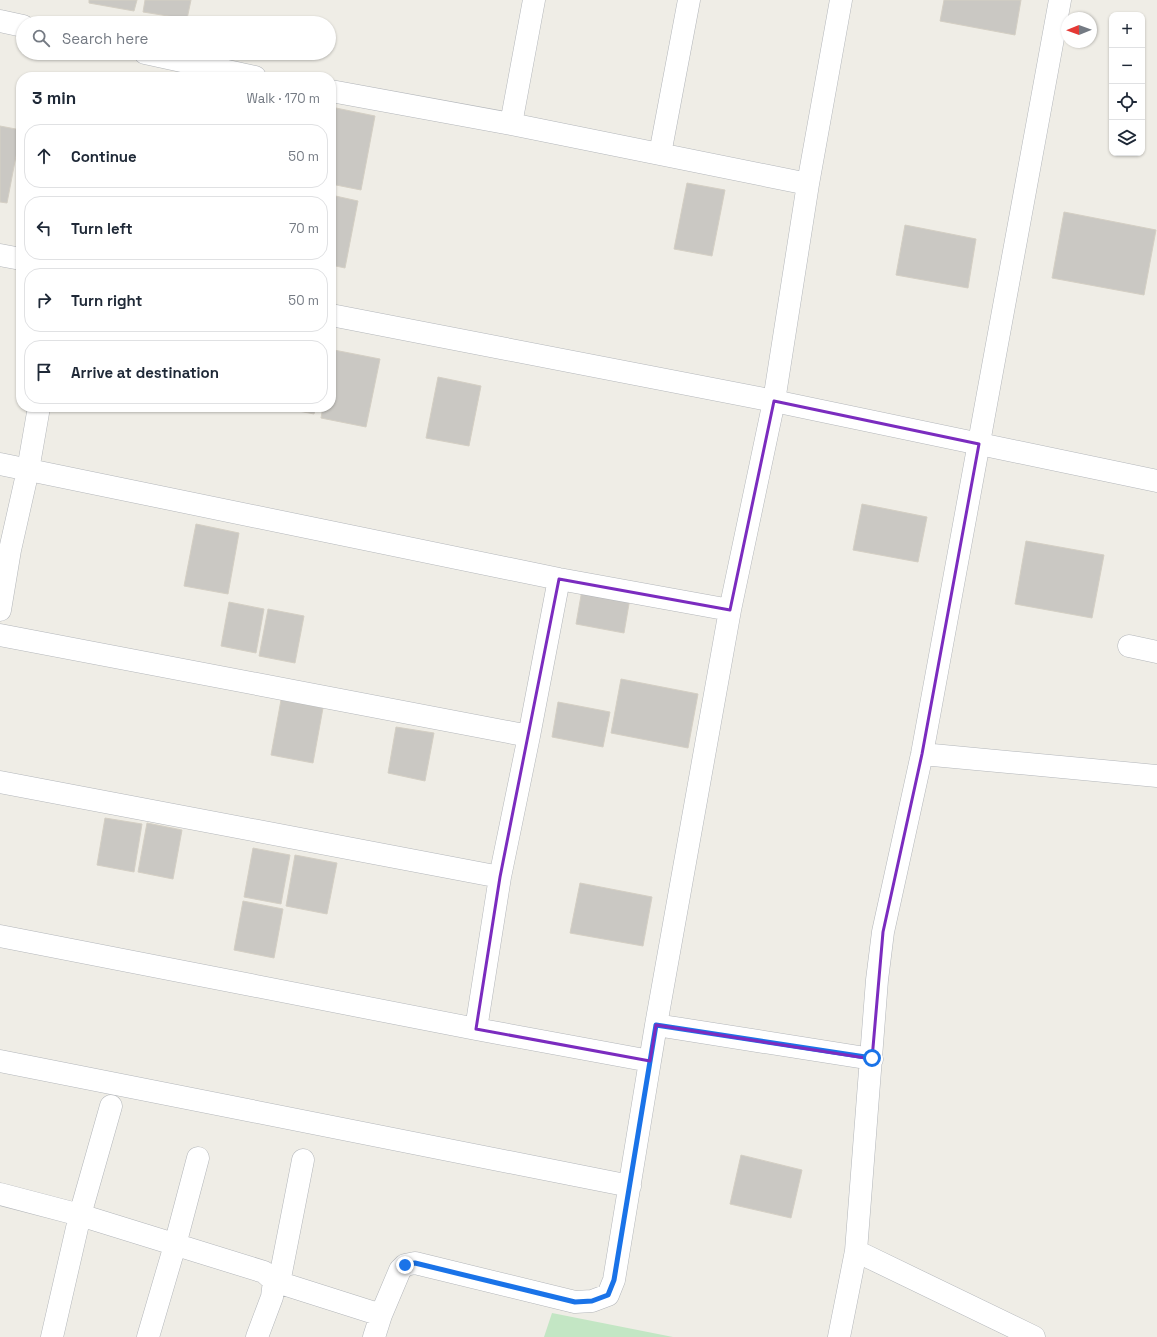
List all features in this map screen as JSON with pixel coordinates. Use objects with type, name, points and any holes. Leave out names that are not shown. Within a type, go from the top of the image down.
[{"type":"street","points":[[511,124],[534,0]]},
{"type":"street","points":[[660,154],[689,0]]},
{"type":"street","points":[[374,1337],[381,1315],[400,1270],[405,1265],[415,1263],[575,1302],[592,1301],[608,1295],[614,1280],[656,1025],[730,610],[774,400],[808,184],[841,0]]},
{"type":"street","points":[[839,1337],[856,1252],[877,980],[883,932],[922,754],[1060,0]]},
{"type":"street","points":[[0,21],[16,24]]},
{"type":"street","points":[[175,60],[229,72]]},
{"type":"street","points":[[336,92],[511,124],[808,184]]},
{"type":"street","points":[[0,255],[16,258]]},
{"type":"street","points":[[336,316],[774,400],[1157,481]]},
{"type":"street","points":[[0,610],[5,549],[28,470],[38,412]]},
{"type":"street","points":[[0,464],[559,579],[730,610]]},
{"type":"street","points":[[476,1029],[500,877],[559,579]]},
{"type":"street","points":[[0,635],[529,736]]},
{"type":"street","points":[[1129,646],[1157,652]]},
{"type":"street","points":[[922,754],[1157,776]]},
{"type":"street","points":[[0,782],[500,877]]},
{"type":"street","points":[[0,936],[476,1029],[650,1061]]},
{"type":"street","points":[[656,1025],[872,1058]]},
{"type":"street","points":[[0,1061],[630,1186]]},
{"type":"street","points":[[52,1337],[80,1215],[111,1106]]},
{"type":"street","points":[[148,1337],[175,1245],[198,1158]]},
{"type":"street","points":[[257,1337],[276,1282],[303,1160]]},
{"type":"street","points":[[0,1194],[80,1215],[264,1272],[276,1282],[381,1315]]},
{"type":"street","points":[[856,1252],[1034,1337]]},
{"type":"highlighted area","points":[[774,401],[979,444],[922,754],[883,932],[872,1059],[656,1025],[650,1061],[476,1029],[500,877],[559,579],[730,610]]},
{"type":"green space","points":[[552,1313],[673,1337],[544,1337]]},
{"type":"building","points":[[89,0],[137,0],[134,11],[89,3]]},
{"type":"building","points":[[145,0],[191,0],[188,16],[168,16],[143,12]]},
{"type":"building","points":[[944,0],[1021,0],[1015,35],[940,21]]},
{"type":"building","points":[[336,108],[375,116],[361,190],[336,185]]},
{"type":"building","points":[[0,126],[16,129],[16,156],[7,203],[0,202]]},
{"type":"building","points":[[687,183],[725,190],[712,256],[674,249]]},
{"type":"building","points":[[336,196],[358,201],[345,268],[336,266]]},
{"type":"building","points":[[1064,212],[1156,230],[1144,295],[1052,278]]},
{"type":"building","points":[[905,225],[976,239],[968,288],[896,275]]},
{"type":"building","points":[[336,350],[380,359],[366,427],[321,418],[322,412],[336,412]]},
{"type":"building","points":[[438,377],[481,386],[469,446],[426,438]]},
{"type":"building","points":[[304,412],[315,412],[314,414]]},
{"type":"building","points":[[862,504],[927,517],[918,562],[853,550]]},
{"type":"building","points":[[196,524],[239,533],[228,594],[184,586]]},
{"type":"building","points":[[1026,541],[1104,555],[1092,618],[1015,604]]},
{"type":"building","points":[[582,590],[630,598],[624,633],[576,624]]},
{"type":"building","points":[[229,602],[264,609],[256,653],[221,646]]},
{"type":"building","points":[[268,609],[304,616],[295,663],[259,656]]},
{"type":"building","points":[[621,679],[698,694],[688,748],[611,733]]},
{"type":"building","points":[[281,700],[323,708],[313,763],[271,755]]},
{"type":"building","points":[[558,702],[610,712],[603,747],[552,737]]},
{"type":"building","points":[[396,727],[434,733],[425,781],[388,773]]},
{"type":"building","points":[[105,818],[142,824],[134,872],[97,865]]},
{"type":"building","points":[[147,823],[182,830],[173,879],[138,872]]},
{"type":"building","points":[[253,848],[290,855],[281,904],[244,897]]},
{"type":"building","points":[[295,855],[337,863],[327,914],[286,906]]},
{"type":"building","points":[[580,883],[652,897],[643,946],[570,933]]},
{"type":"building","points":[[243,901],[283,909],[274,958],[234,950]]},
{"type":"building","points":[[741,1155],[802,1170],[791,1218],[730,1204]]},
{"type":"route","points":[[405,1265],[415,1263],[575,1302],[592,1301],[608,1295],[614,1280],[656,1025],[872,1058]]}]
